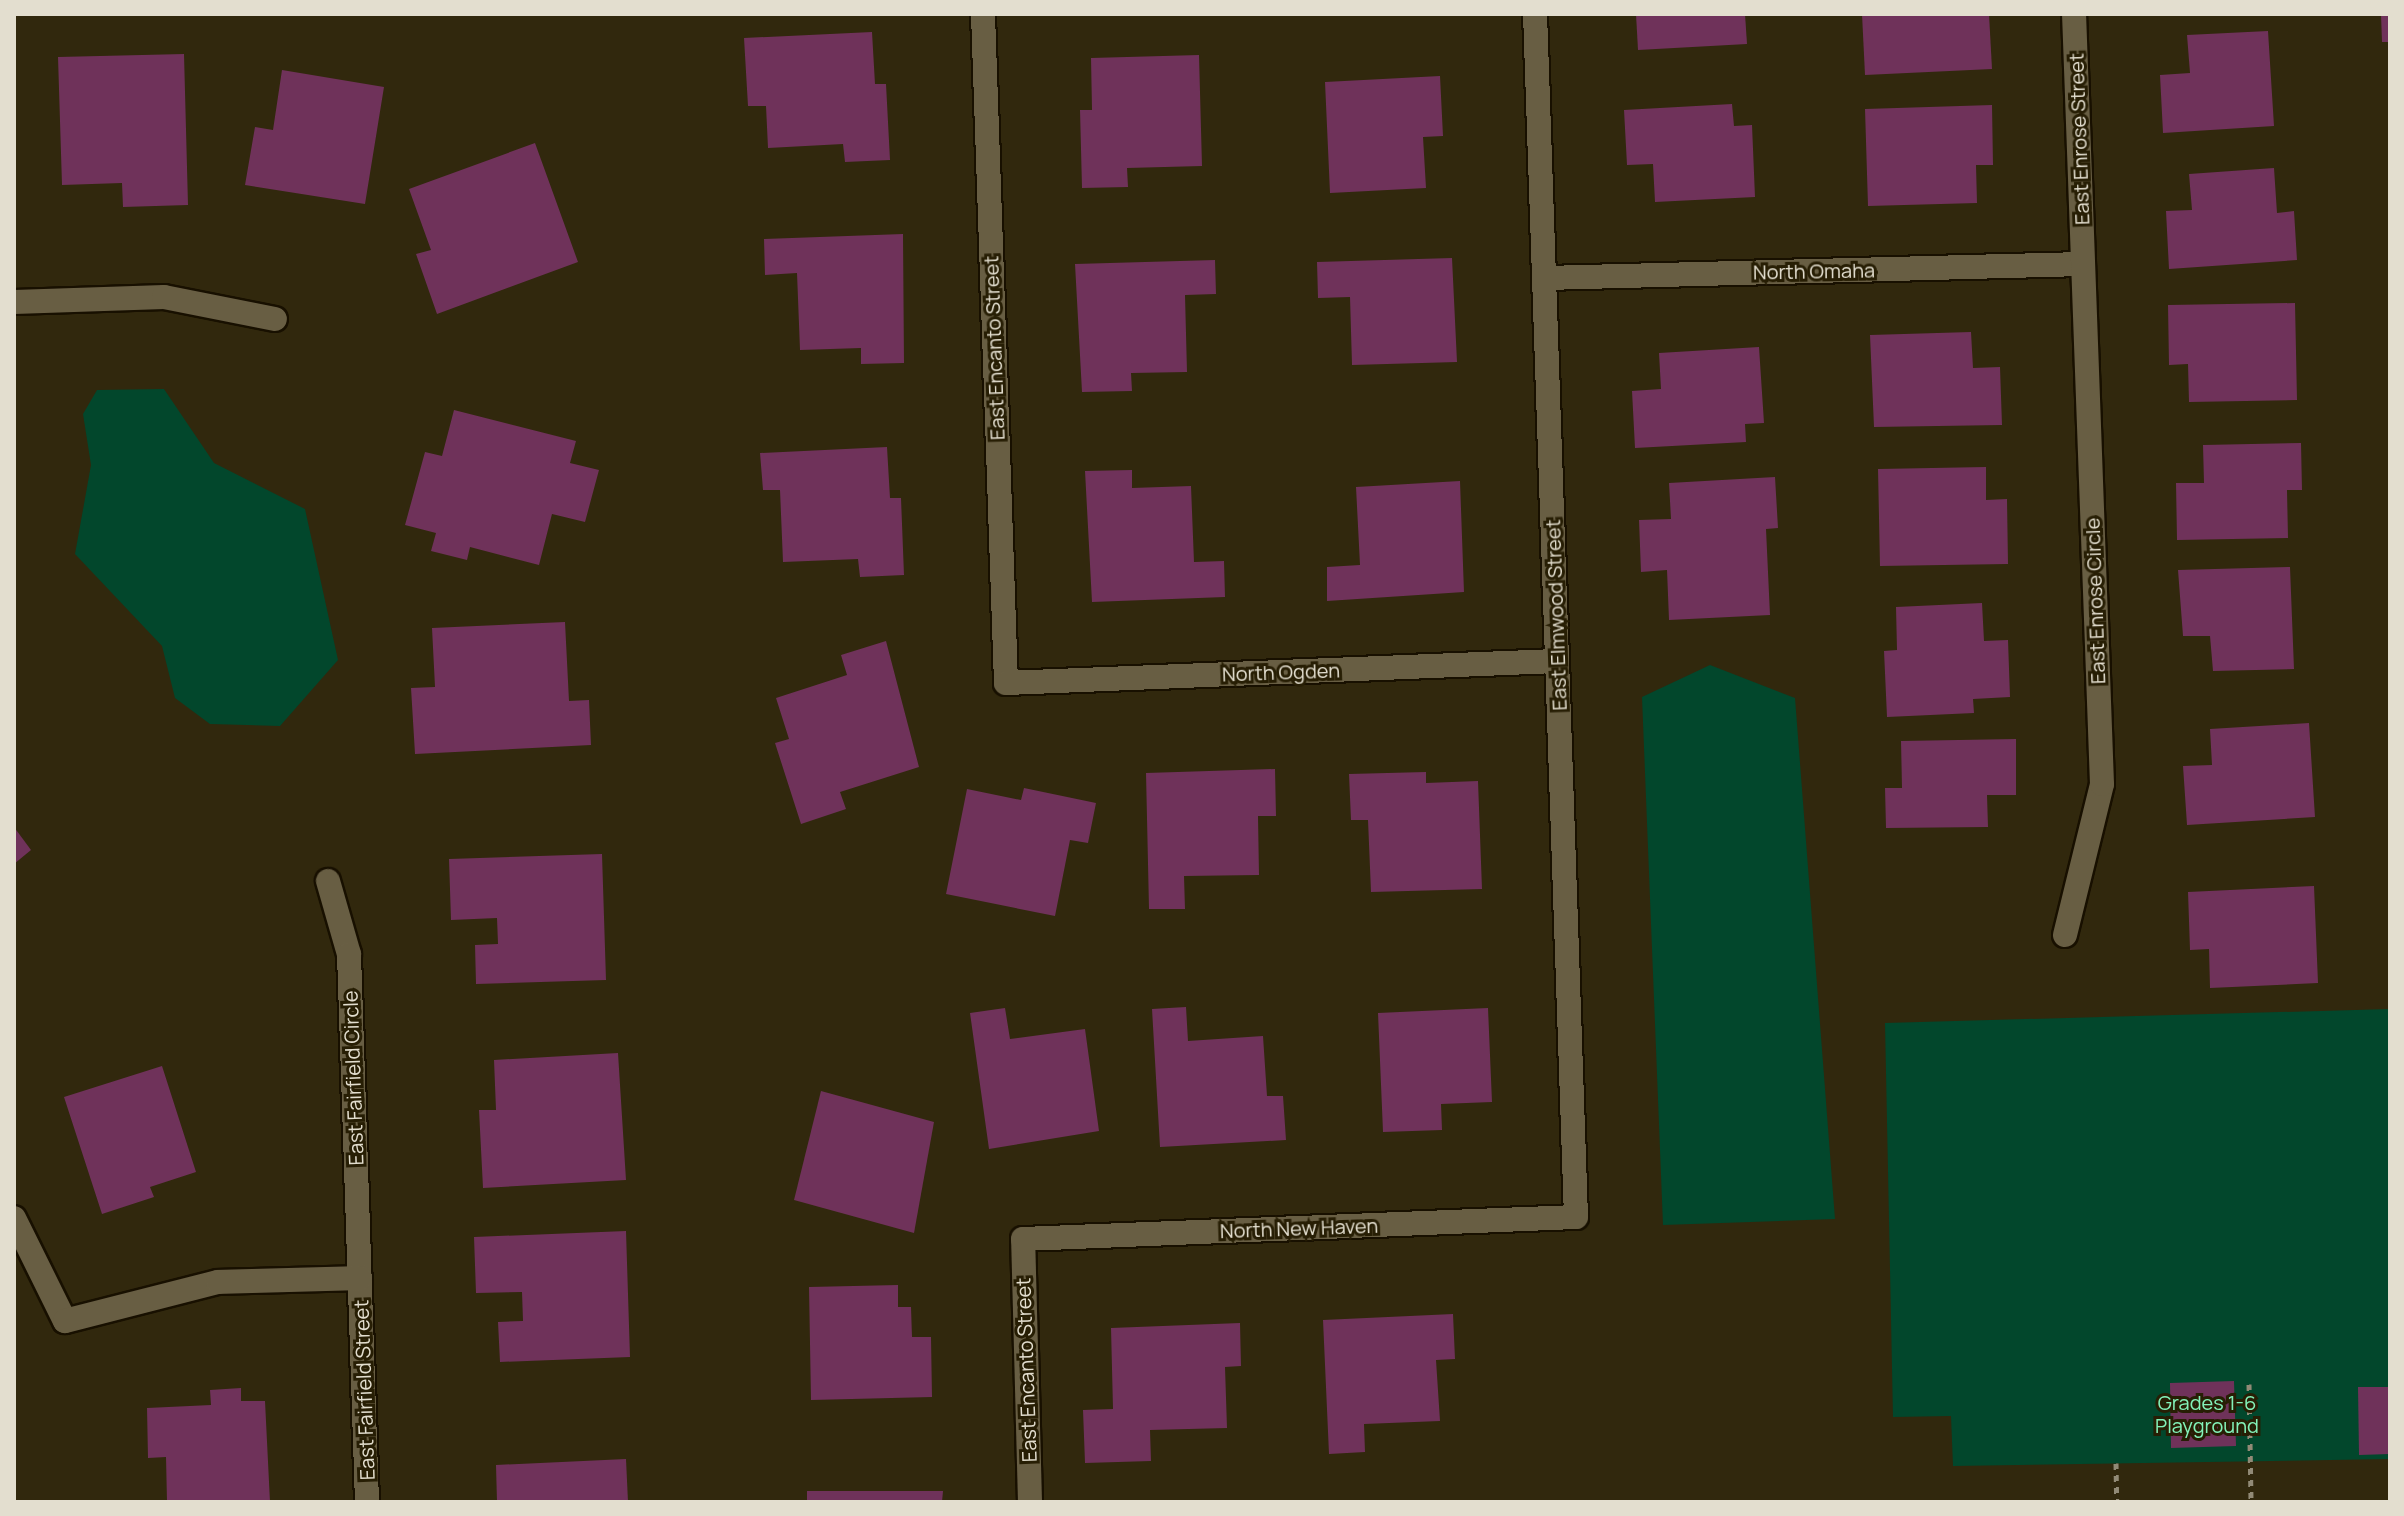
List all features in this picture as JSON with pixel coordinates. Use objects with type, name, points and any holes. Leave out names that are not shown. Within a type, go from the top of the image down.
[{"type":"street","name":"East Encanto Street","points":[[983,14],[1006,683]]},
{"type":"street","name":"East Elmwood Street","points":[[1535,14],[1576,1217]]},
{"type":"street","name":"East Enrose Street","points":[[2074,14],[2083,264]]},
{"type":"street","name":"North Omaha","points":[[1545,278],[2083,264]]},
{"type":"street","name":"East Enrose Circle","points":[[2065,935],[2102,784],[2083,264]]},
{"type":"street","points":[[14,302],[164,297],[275,319]]},
{"type":"street","name":"North Ogden","points":[[1006,683],[1557,661]]},
{"type":"street","name":"East Fairfield Circle","points":[[328,881],[349,954],[360,1278]]},
{"type":"street","name":"North New Haven","points":[[1023,1239],[1576,1217]]},
{"type":"street","points":[[14,1218],[65,1321],[218,1282],[360,1278]]},
{"type":"street","name":"East Encanto Street","points":[[1023,1239],[1030,1502]]},
{"type":"street","name":"East Fairfield Street","points":[[360,1278],[367,1502]]},
{"type":"path","points":[[2249,1384],[2251,1502]]},
{"type":"path","points":[[2116,1463],[2117,1502]]},
{"type":"green space","points":[[164,389],[214,463],[305,509],[338,660],[280,726],[210,724],[175,698],[162,646],[75,554],[91,465],[83,414],[97,390]]},
{"type":"green space","points":[[1710,665],[1795,698],[1835,1219],[1663,1225],[1642,697]]},
{"type":"green space","name":"Grades 1-6 Playground","points":[[2390,1009],[2390,1459],[1953,1466],[1951,1416],[1893,1417],[1885,1023]]},
{"type":"building","points":[[1636,14],[1745,14],[1747,44],[1638,50]]},
{"type":"building","points":[[1862,14],[1989,14],[1992,69],[1865,75]]},
{"type":"building","points":[[2381,14],[2390,14],[2390,42],[2382,42]]},
{"type":"building","points":[[2268,31],[2274,126],[2163,133],[2160,75],[2190,73],[2187,35]]},
{"type":"building","points":[[872,32],[875,84],[886,84],[890,160],[845,162],[843,144],[768,148],[766,106],[748,106],[744,38]]},
{"type":"building","points":[[184,54],[188,205],[123,207],[122,183],[62,185],[58,57]]},
{"type":"building","points":[[1199,55],[1202,166],[1127,168],[1128,187],[1082,188],[1080,110],[1092,110],[1091,58]]},
{"type":"building","points":[[282,70],[384,87],[365,204],[245,185],[255,127],[273,130]]},
{"type":"building","points":[[1440,76],[1443,136],[1423,137],[1426,188],[1330,193],[1325,82]]},
{"type":"building","points":[[1732,104],[1734,126],[1752,125],[1755,197],[1655,202],[1653,164],[1627,165],[1624,110]]},
{"type":"building","points":[[1992,105],[1993,165],[1976,165],[1977,203],[1868,206],[1865,109]]},
{"type":"building","points":[[535,143],[578,262],[437,314],[416,254],[431,250],[409,189]]},
{"type":"building","points":[[2274,168],[2277,213],[2294,211],[2297,260],[2169,269],[2166,211],[2192,210],[2189,174]]},
{"type":"building","points":[[903,234],[904,363],[861,364],[861,348],[800,350],[797,273],[765,275],[764,239]]},
{"type":"building","points":[[1452,258],[1457,362],[1352,365],[1350,297],[1318,298],[1317,262]]},
{"type":"building","points":[[1215,260],[1216,294],[1185,295],[1187,372],[1131,373],[1132,391],[1082,392],[1075,264]]},
{"type":"building","points":[[2295,303],[2297,400],[2189,402],[2188,364],[2169,365],[2168,305]]},
{"type":"building","points":[[1971,332],[1973,368],[2000,367],[2002,425],[1874,427],[1870,335]]},
{"type":"building","points":[[1759,347],[1764,423],[1745,424],[1746,442],[1635,448],[1632,391],[1661,389],[1659,353]]},
{"type":"building","points":[[454,410],[576,441],[570,463],[599,470],[585,522],[552,514],[539,565],[470,547],[467,560],[431,551],[436,533],[405,525],[425,452],[442,456]]},
{"type":"building","points":[[2301,443],[2302,490],[2287,490],[2288,538],[2177,540],[2176,483],[2204,483],[2203,445]]},
{"type":"building","points":[[887,447],[890,498],[901,498],[904,575],[860,577],[858,559],[783,562],[780,490],[763,490],[760,453]]},
{"type":"building","points":[[1986,467],[1986,500],[2007,499],[2008,564],[1880,566],[1878,469]]},
{"type":"building","points":[[1132,470],[1132,488],[1191,486],[1194,562],[1224,561],[1225,597],[1092,602],[1085,471]]},
{"type":"building","points":[[1775,477],[1778,528],[1766,529],[1770,615],[1669,620],[1667,570],[1641,572],[1639,520],[1671,519],[1669,483]]},
{"type":"building","points":[[1460,481],[1464,592],[1327,601],[1327,567],[1360,565],[1356,487]]},
{"type":"building","points":[[2290,567],[2294,669],[2213,671],[2210,636],[2183,636],[2178,570]]},
{"type":"building","points":[[1982,603],[1984,641],[2008,640],[2010,697],[1973,699],[1974,713],[1887,717],[1884,651],[1897,650],[1896,607]]},
{"type":"building","points":[[565,622],[569,701],[589,700],[591,745],[415,754],[411,688],[435,687],[432,628]]},
{"type":"building","points":[[886,641],[919,767],[840,792],[846,809],[801,824],[775,743],[789,739],[776,698],[847,675],[841,655]]},
{"type":"building","points":[[2309,723],[2315,817],[2187,825],[2183,766],[2212,765],[2210,729]]},
{"type":"building","points":[[2016,739],[2016,795],[1987,795],[1988,827],[1886,828],[1885,788],[1902,788],[1901,741]]},
{"type":"building","points":[[1275,769],[1276,816],[1258,816],[1259,875],[1184,876],[1185,909],[1149,909],[1146,773]]},
{"type":"building","points":[[1426,772],[1426,783],[1478,781],[1482,889],[1371,892],[1368,820],[1351,820],[1349,774]]},
{"type":"building","points":[[1024,788],[1096,803],[1088,843],[1070,840],[1055,916],[946,894],[967,789],[1021,800]]},
{"type":"building","points":[[14,827],[31,850],[14,864]]},
{"type":"building","points":[[602,854],[606,980],[476,984],[475,945],[498,944],[497,918],[451,920],[449,859]]},
{"type":"building","points":[[2314,886],[2318,983],[2210,988],[2209,949],[2190,950],[2188,892]]},
{"type":"building","points":[[1186,1007],[1188,1041],[1263,1036],[1267,1096],[1283,1096],[1286,1140],[1160,1147],[1152,1009]]},
{"type":"building","points":[[1005,1008],[1010,1039],[1085,1029],[1099,1131],[989,1149],[970,1013]]},
{"type":"building","points":[[1488,1008],[1492,1102],[1441,1104],[1442,1130],[1383,1132],[1378,1013]]},
{"type":"building","points":[[618,1053],[626,1180],[483,1188],[479,1110],[496,1110],[494,1060]]},
{"type":"building","points":[[162,1066],[196,1172],[150,1187],[154,1197],[102,1214],[64,1097]]},
{"type":"building","points":[[821,1091],[934,1122],[914,1233],[794,1200]]},
{"type":"building","points":[[626,1231],[630,1357],[500,1362],[498,1322],[523,1321],[522,1292],[476,1293],[474,1237]]},
{"type":"building","points":[[898,1285],[898,1307],[911,1307],[912,1337],[931,1337],[932,1397],[811,1400],[809,1287]]},
{"type":"building","points":[[1453,1314],[1455,1359],[1436,1360],[1440,1421],[1364,1424],[1365,1452],[1329,1454],[1323,1320]]},
{"type":"building","points":[[1240,1323],[1241,1366],[1225,1367],[1227,1428],[1150,1430],[1151,1461],[1085,1463],[1083,1410],[1113,1409],[1111,1328]]},
{"type":"building","points":[[2234,1381],[2236,1446],[2171,1448],[2170,1383]]},
{"type":"building","points":[[2358,1387],[2390,1387],[2390,1454],[2359,1455]]},
{"type":"building","points":[[241,1388],[241,1401],[265,1401],[270,1502],[167,1502],[166,1457],[148,1458],[147,1408],[211,1405],[210,1390]]},
{"type":"building","points":[[626,1459],[628,1502],[497,1502],[496,1465]]},
{"type":"building","points":[[807,1491],[943,1491],[942,1502],[807,1502]]}]
